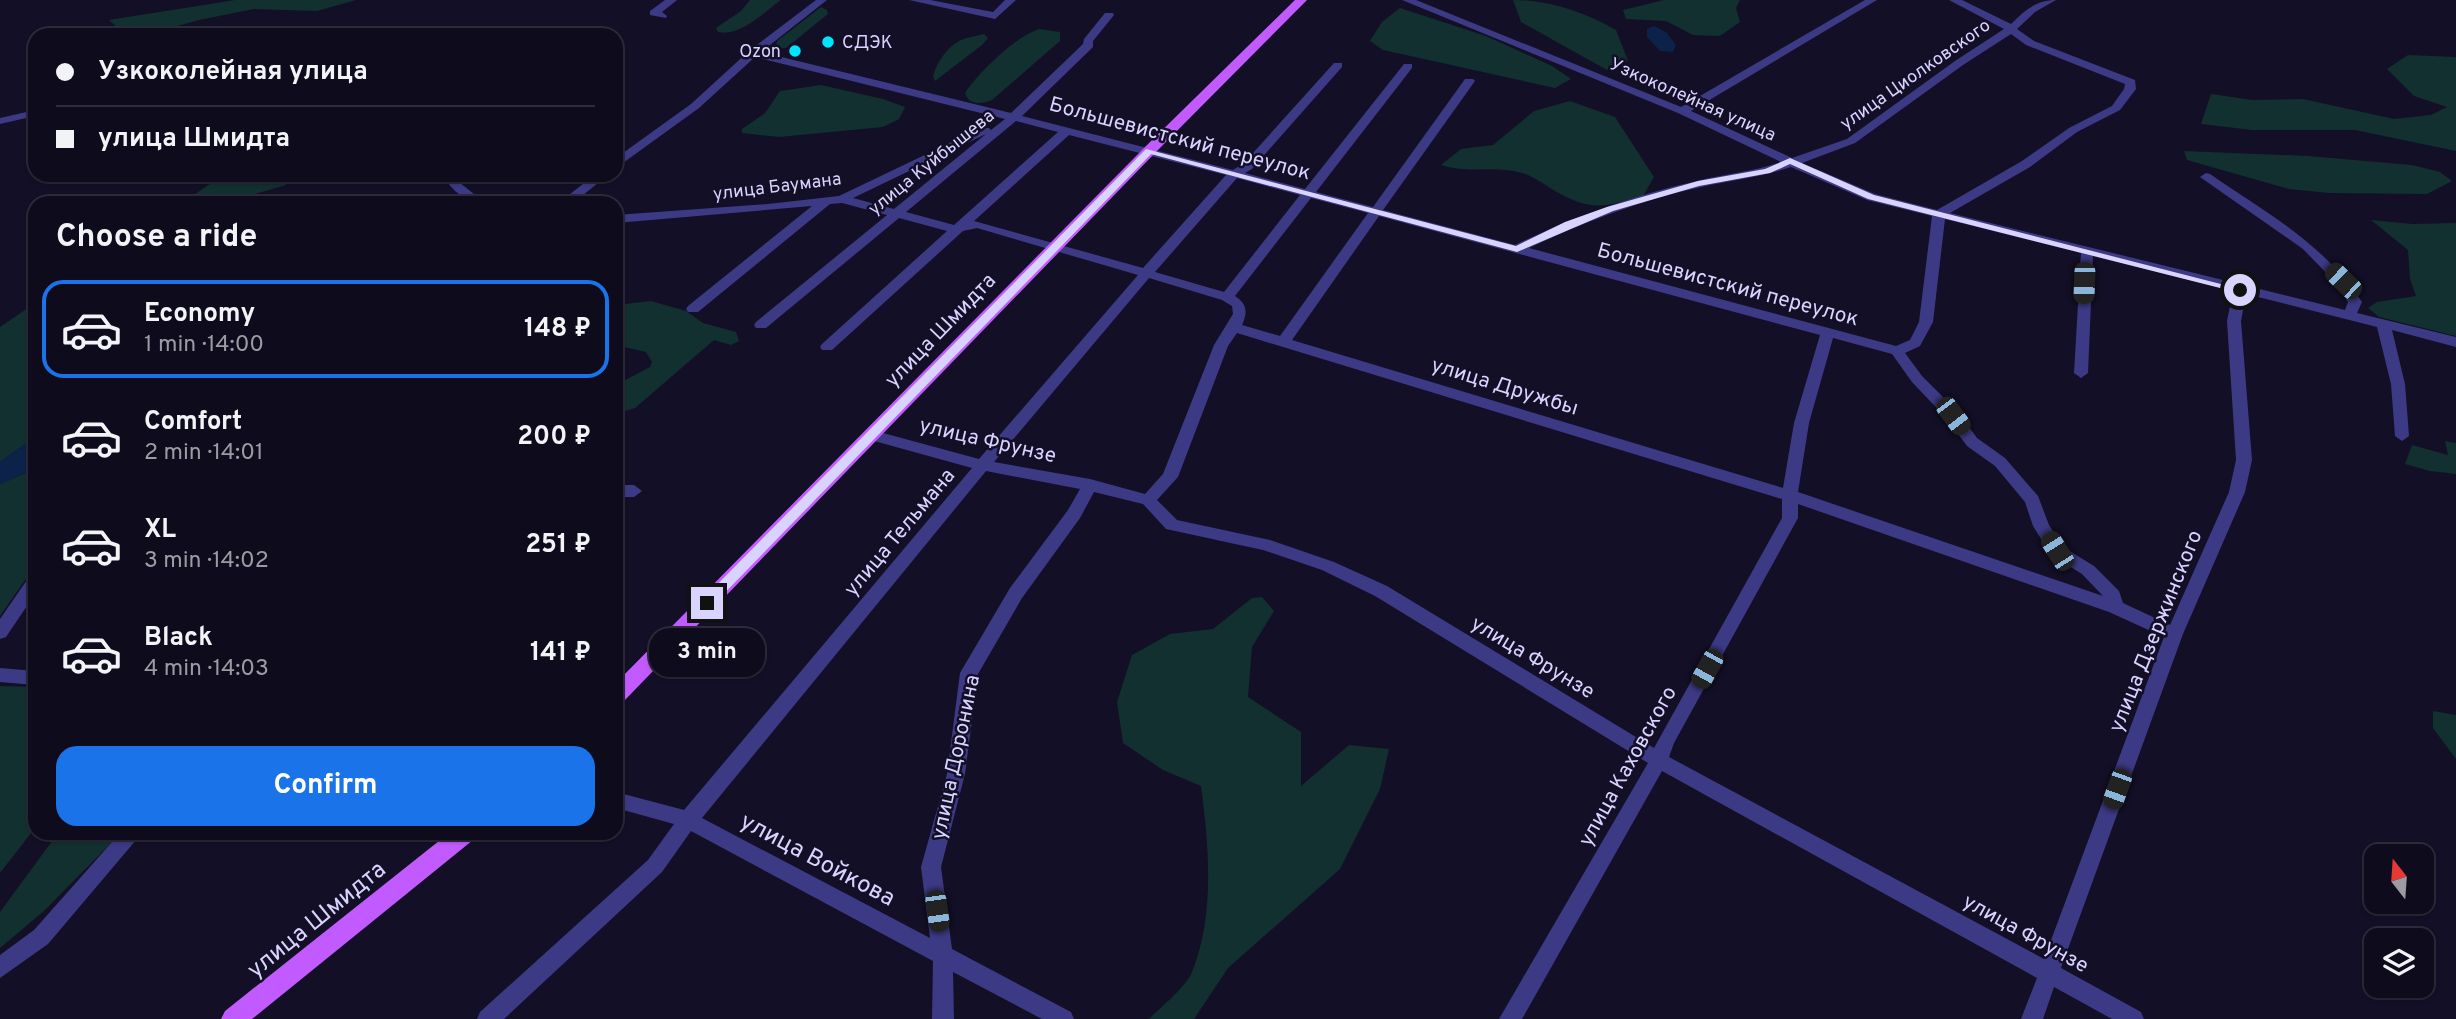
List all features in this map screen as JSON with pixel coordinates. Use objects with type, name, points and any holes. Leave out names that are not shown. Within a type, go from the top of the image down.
[{"type":"main road","name":"улица Шмидта","points":[[623,688],[1149,151],[1301,0]]},
{"type":"main road","name":"улица Шмидта","points":[[233,1019],[456,840]]},
{"type":"street","points":[[662,16],[654,13],[673,0]]},
{"type":"street","points":[[623,159],[710,94],[753,53],[822,0]]},
{"type":"street","points":[[914,0],[995,16],[1011,0]]},
{"type":"street","name":"Узкоколейная улица","points":[[1407,0],[1682,111],[1871,197],[2456,342]]},
{"type":"street","points":[[1682,111],[1872,0]]},
{"type":"street","points":[[1954,0],[2000,21],[2030,43],[2131,82],[2130,89],[2116,108],[2073,130],[2025,164],[1939,215],[1926,321],[1915,343],[1897,351],[1917,379],[1953,416],[1972,442],[2000,462],[2032,500],[2041,526],[2057,551],[2088,570],[2113,596],[2115,607]]},
{"type":"street","name":"улица Циолковского","points":[[1517,249],[1569,224],[1610,209],[1698,184],[1767,171],[1851,141],[1959,63],[2010,30],[2031,10],[2051,0]]},
{"type":"street","name":"улица Куйбышева","points":[[761,325],[1011,116],[1089,45],[1088,41],[1109,15]]},
{"type":"street","name":"Большевистский переулок","points":[[753,53],[1149,151],[1897,351]]},
{"type":"street","name":"улица Тельмана","points":[[488,1019],[655,866],[688,820],[1144,274],[1233,175],[1248,166],[1338,65]]},
{"type":"street","points":[[1227,297],[1408,66]]},
{"type":"street","points":[[1282,343],[1469,81]]},
{"type":"street","points":[[0,121],[28,115]]},
{"type":"street","name":"улица Баумана","points":[[623,218],[842,199],[966,141],[1011,116]]},
{"type":"street","points":[[827,347],[1067,130]]},
{"type":"street","points":[[2206,177],[2240,202],[2275,222],[2343,281],[2355,302],[2350,316]]},
{"type":"street","points":[[453,182],[470,196]]},
{"type":"street","points":[[574,196],[592,182]]},
{"type":"street","points":[[842,199],[954,229],[977,224],[1227,297],[1238,304],[1240,314],[1221,345],[1170,477],[1148,500]]},
{"type":"street","points":[[694,309],[826,201]]},
{"type":"street","points":[[2081,373],[2085,261],[2088,251]]},
{"type":"street","name":"улица Дзержинского","points":[[2032,1019],[2174,634],[2237,492],[2244,460],[2234,321],[2240,290]]},
{"type":"street","points":[[2383,323],[2398,384],[2402,436]]},
{"type":"street","name":"улица Дружбы","points":[[1234,327],[1789,495],[2115,607],[2174,634]]},
{"type":"street","name":"улица Каховского","points":[[1510,1019],[1659,760],[1666,741],[1790,518],[1789,495],[1805,408],[1828,331]]},
{"type":"street","name":"улица Фрунзе","points":[[872,435],[982,465],[1090,485],[1148,500],[1172,524],[1264,544],[1328,566],[1381,591],[1659,760],[2050,971],[2133,1019]]},
{"type":"street","name":"улица Доронина","points":[[943,1019],[943,956],[931,867],[956,774],[970,673],[1016,593],[1074,514],[1090,485]]},
{"type":"street","points":[[623,491],[634,491]]},
{"type":"street","points":[[0,632],[28,591]]},
{"type":"street","points":[[0,675],[28,677]]},
{"type":"street","name":"улица Войкова","points":[[623,802],[688,820],[1063,1019]]},
{"type":"street","points":[[0,968],[41,937],[126,840]]},
{"type":"green space","points":[[235,0],[356,0],[317,11],[254,9],[170,28],[118,28],[109,20]]},
{"type":"green space","points":[[750,0],[781,0],[743,27],[726,33],[718,32],[716,28],[741,11]]},
{"type":"green space","points":[[1513,0],[1553,5],[1579,13],[1616,30],[1628,61],[1607,70],[1521,22]]},
{"type":"green space","points":[[1664,0],[1740,0],[1736,8],[1740,22],[1720,36],[1693,35],[1666,21],[1626,19],[1623,10]]},
{"type":"green space","points":[[821,7],[827,10],[828,14],[786,48],[776,48],[777,41]]},
{"type":"green space","points":[[1400,8],[1486,36],[1552,66],[1571,79],[1555,88],[1383,50],[1370,41],[1382,22]]},
{"type":"green space","points":[[1039,29],[1060,32],[1060,41],[992,100],[980,103],[967,97],[965,93],[988,66],[1019,39]]},
{"type":"green space","points":[[984,34],[988,38],[982,45],[935,81],[933,76],[937,65],[951,47],[961,40]]},
{"type":"green space","points":[[2408,55],[2456,57],[2456,151],[2355,130],[2252,130],[2201,124],[2211,94],[2252,100],[2303,99],[2394,119],[2431,115],[2447,107],[2414,96],[2387,69]]},
{"type":"green space","points":[[821,85],[883,99],[905,107],[899,119],[883,127],[779,137],[742,133],[742,129],[765,113],[780,91]]},
{"type":"green space","points":[[1570,101],[1615,117],[1654,177],[1643,196],[1608,205],[1589,205],[1568,198],[1522,173],[1441,165],[1461,149],[1493,145],[1534,111]]},
{"type":"green space","points":[[2184,151],[2308,156],[2412,165],[2440,172],[2452,181],[2427,194],[2329,193],[2289,189],[2187,160]]},
{"type":"green space","points":[[213,182],[287,182],[286,185],[248,196],[192,196]]},
{"type":"green space","points":[[2371,220],[2412,224],[2456,223],[2456,336],[2379,317],[2368,308],[2377,302],[2416,296],[2410,279],[2408,250]]},
{"type":"green space","points":[[651,301],[686,311],[703,323],[736,332],[739,341],[731,345],[714,340],[635,408],[623,412],[623,381],[650,367],[652,362],[646,352],[623,347],[623,304]]},
{"type":"green space","points":[[28,308],[28,442],[0,462],[0,327]]},
{"type":"green space","points":[[2445,441],[2456,443],[2456,474],[2405,464],[2412,445],[2448,455]]},
{"type":"green space","points":[[28,472],[28,576],[0,616],[0,484]]},
{"type":"green space","points":[[1262,597],[1274,611],[1252,647],[1248,697],[1301,732],[1301,786],[1349,745],[1389,749],[1380,789],[1340,869],[1228,968],[1194,1019],[1149,1019],[1185,984],[1199,950],[1208,880],[1204,809],[1201,786],[1163,770],[1123,743],[1117,702],[1132,655],[1170,634],[1213,629],[1252,598]]},
{"type":"green space","points":[[0,686],[28,687],[28,837],[0,873]]},
{"type":"green space","points":[[2433,711],[2456,715],[2456,759],[2433,728]]},
{"type":"green space","points":[[53,840],[114,840],[44,911],[0,948],[0,912]]},
{"type":"water","points":[[1654,26],[1666,32],[1676,45],[1673,52],[1660,51],[1647,37],[1647,29]]},
{"type":"water","points":[[28,442],[28,472],[0,484],[0,462]]},
{"type":"place","name":"СДЭК","points":[[828,42]]},
{"type":"place","name":"Ozon","points":[[795,51]]},
{"type":"route","points":[[707,603],[1149,151],[1310,193],[1440,231],[1517,249],[1569,224],[1610,209],[1698,184],[1767,171],[1790,161],[1871,197],[2240,290]]}]
